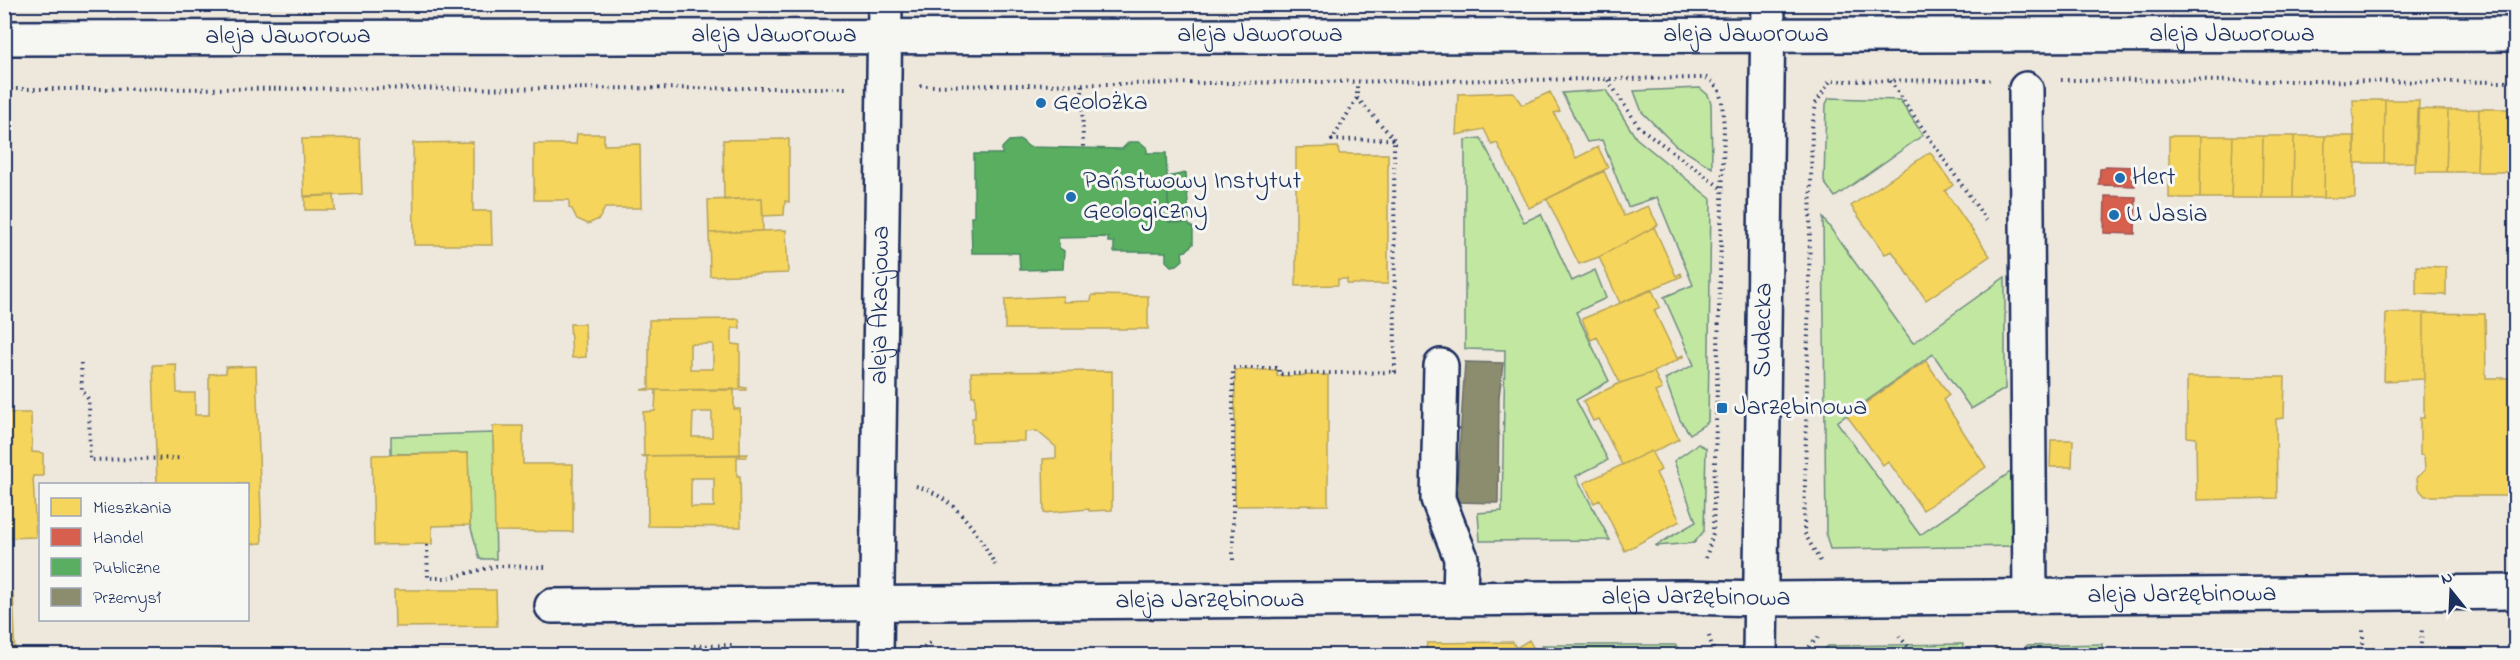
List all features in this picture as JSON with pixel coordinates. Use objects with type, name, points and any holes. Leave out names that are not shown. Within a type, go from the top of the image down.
[{"type":"street","name":"aleja Akacjowa","points":[[876,656],[885,4]]},
{"type":"street","name":"aleja Jaworowa","points":[[4,38],[480,35],[884,37],[1768,20],[2516,34]]},
{"type":"street","name":"Sudecka","points":[[1760,656],[1768,20]]},
{"type":"street","points":[[2030,595],[2038,84]]},
{"type":"street","points":[[1441,366],[1438,499],[1461,558],[1460,599]]},
{"type":"street","name":"aleja Jarzębinowa","points":[[877,605],[2516,592]]},
{"type":"street","points":[[552,606],[877,605]]},
{"type":"path","points":[[833,36],[835,68],[847,88],[847,99]]},
{"type":"path","points":[[4,89],[847,88],[1706,78],[1714,83],[1722,101],[1724,190],[1713,534],[1700,573],[1699,635],[1710,636],[1715,656]]},
{"type":"path","points":[[1608,79],[1639,127],[1724,190]]},
{"type":"path","points":[[1889,80],[1995,233]]},
{"type":"path","points":[[1801,656],[1821,634],[1822,564],[1804,532],[1812,128],[1816,103],[1830,81],[1992,80]]},
{"type":"path","points":[[1357,82],[1357,98],[1332,140],[1394,139]]},
{"type":"path","points":[[2038,84],[2516,82]]},
{"type":"path","points":[[1082,85],[1083,147]]},
{"type":"path","points":[[1221,561],[1235,560],[1233,368],[1279,368],[1279,374],[1395,372],[1394,139],[1357,98]]},
{"type":"path","points":[[81,363],[81,390],[89,400],[90,460],[183,458]]},
{"type":"path","points":[[913,486],[937,495],[968,522],[997,568],[990,569]]},
{"type":"path","points":[[427,544],[428,578],[448,578],[496,566],[546,567]]},
{"type":"path","points":[[1695,557],[1707,557]]},
{"type":"path","points":[[2363,628],[2363,656]]},
{"type":"path","points":[[2420,656],[2422,628]]},
{"type":"path","points":[[1893,629],[1916,656]]},
{"type":"green space","points":[[1700,88],[1708,95],[1711,103],[1712,168],[1675,145],[1642,112],[1634,91]]},
{"type":"green space","points":[[1606,90],[1636,138],[1711,199],[1708,422],[1690,434],[1680,420],[1665,379],[1694,365],[1664,297],[1693,285],[1657,197],[1628,207],[1602,140],[1587,142],[1562,93]]},
{"type":"green space","points":[[1829,98],[1900,100],[1923,135],[1835,197],[1824,182],[1826,104]]},
{"type":"green space","points":[[1481,138],[1524,222],[1541,214],[1572,281],[1595,270],[1606,298],[1576,312],[1609,381],[1576,400],[1608,460],[1576,476],[1610,540],[1480,541],[1478,513],[1502,511],[1505,350],[1465,349],[1465,140]]},
{"type":"green space","points":[[1823,218],[1913,343],[2005,277],[2005,389],[1971,409],[1933,354],[1837,422],[1920,535],[2015,469],[2017,546],[1830,549],[1826,535]]},
{"type":"green space","points":[[493,433],[496,559],[480,559],[470,525],[468,453],[391,454],[391,436]]},
{"type":"green space","points":[[1698,444],[1706,448],[1704,531],[1694,543],[1655,546],[1696,522],[1674,461]]},
{"type":"green space","points":[[1963,644],[1962,655],[1817,655],[1828,646]]},
{"type":"green space","points":[[2102,644],[2102,655],[2026,655],[2026,646]]},
{"type":"green space","points":[[1542,645],[1675,645],[1687,655],[1546,655]]},
{"type":"green space","points":[[837,651],[837,656],[742,656],[740,652]]},
{"type":"building: Mieszkania","points":[[1513,92],[1522,105],[1550,92],[1560,111],[1554,113],[1576,158],[1598,147],[1608,168],[1529,208],[1497,143],[1492,145],[1484,129],[1456,135],[1458,94]]},
{"type":"building: Mieszkania","points":[[2353,100],[2385,100],[2384,163],[2355,163]]},
{"type":"building: Mieszkania","points":[[2385,100],[2419,100],[2416,162],[2384,163]]},
{"type":"building: Mieszkania","points":[[2417,109],[2448,110],[2446,172],[2415,172]]},
{"type":"building: Mieszkania","points":[[2479,109],[2510,109],[2508,172],[2477,172]]},
{"type":"building: Mieszkania","points":[[2479,109],[2477,172],[2446,172],[2448,110]]},
{"type":"building: Mieszkania","points":[[2510,109],[2516,109],[2516,172],[2508,172]]},
{"type":"building: Mieszkania","points":[[577,134],[604,134],[604,145],[640,144],[641,208],[605,208],[599,219],[588,224],[577,219],[572,209],[569,208],[569,200],[534,200],[534,144],[576,144]]},
{"type":"building: Mieszkania","points":[[2169,136],[2201,136],[2200,198],[2169,198]]},
{"type":"building: Mieszkania","points":[[2201,136],[2233,136],[2231,198],[2200,198]]},
{"type":"building: Mieszkania","points":[[2233,136],[2263,136],[2262,198],[2231,198]]},
{"type":"building: Mieszkania","points":[[2263,136],[2294,136],[2293,198],[2262,198]]},
{"type":"building: Mieszkania","points":[[2294,136],[2325,136],[2324,198],[2293,198]]},
{"type":"building: Mieszkania","points":[[2325,136],[2355,136],[2355,198],[2324,198]]},
{"type":"building: Mieszkania","points":[[360,138],[362,194],[304,197],[302,139]]},
{"type":"building: Mieszkania","points":[[789,139],[789,202],[785,201],[784,215],[763,216],[762,198],[724,200],[723,140]]},
{"type":"building: Mieszkania","points":[[473,142],[473,211],[491,211],[492,245],[414,245],[413,143]]},
{"type":"building: Mieszkania","points":[[1338,147],[1339,154],[1388,154],[1388,284],[1347,284],[1347,279],[1338,279],[1338,285],[1296,286],[1296,148]]},
{"type":"building: Mieszkania","points":[[1930,152],[1953,185],[1945,191],[1990,256],[1926,300],[1892,251],[1885,254],[1851,206]]},
{"type":"building: Mieszkania","points":[[1604,171],[1624,216],[1648,206],[1658,225],[1599,257],[1579,264],[1547,199]]},
{"type":"building: Mieszkania","points":[[334,195],[335,210],[305,210],[305,196]]},
{"type":"building: Mieszkania","points":[[762,198],[763,231],[709,233],[708,200]]},
{"type":"building: Mieszkania","points":[[1654,227],[1676,276],[1681,273],[1682,276],[1620,303],[1599,257]]},
{"type":"building: Mieszkania","points":[[786,230],[788,273],[710,276],[709,233]]},
{"type":"building: Mieszkania","points":[[2416,266],[2446,267],[2446,295],[2416,294]]},
{"type":"building: Mieszkania","points":[[1652,290],[1660,307],[1654,310],[1677,358],[1683,355],[1683,357],[1654,372],[1620,383],[1597,337],[1591,340],[1582,319]]},
{"type":"building: Mieszkania","points":[[1092,295],[1148,296],[1148,329],[1005,329],[1005,299],[1063,296],[1063,302],[1091,301]]},
{"type":"building: Mieszkania","points":[[2386,313],[2424,313],[2424,379],[2384,381]]},
{"type":"building: Mieszkania","points":[[2424,313],[2485,314],[2486,378],[2516,378],[2516,496],[2425,496],[2418,488],[2417,478],[2425,470],[2424,456],[2420,455],[2420,418],[2424,418]]},
{"type":"building: Mieszkania","points":[[739,319],[740,328],[732,328],[732,344],[740,345],[740,387],[746,390],[641,390],[649,388],[649,320]],"holes":[[[690,344],[713,344],[713,369],[690,369]]]},
{"type":"building: Mieszkania","points":[[570,324],[585,324],[586,357],[572,358]]},
{"type":"building: Mieszkania","points":[[1926,361],[1949,395],[1943,400],[1986,467],[1923,510],[1888,461],[1883,465],[1847,416]]},
{"type":"building: Mieszkania","points":[[176,364],[177,393],[195,393],[195,415],[209,415],[209,374],[226,373],[226,367],[256,366],[262,543],[249,544],[249,483],[157,483],[153,365]]},
{"type":"building: Mieszkania","points":[[1235,370],[1277,370],[1277,376],[1328,375],[1328,505],[1235,506]]},
{"type":"building: Mieszkania","points":[[1112,371],[1112,510],[1089,511],[1089,509],[1044,513],[1043,459],[1056,458],[1056,447],[1037,431],[1025,432],[1025,441],[972,442],[975,396],[972,396],[971,372]]},
{"type":"building: Mieszkania","points":[[1654,372],[1662,389],[1655,392],[1679,439],[1622,465],[1599,419],[1593,421],[1583,401],[1620,383]]},
{"type":"building: Mieszkania","points":[[2187,377],[2285,377],[2284,418],[2276,419],[2277,498],[2197,500],[2196,438],[2187,437]]},
{"type":"building: Mieszkania","points":[[4,379],[10,379],[10,413],[31,413],[32,452],[43,453],[43,476],[33,476],[36,537],[4,538]]},
{"type":"building: Mieszkania","points":[[734,389],[734,409],[740,409],[740,455],[644,456],[643,412],[655,411],[656,390]],"holes":[[[693,412],[712,412],[712,437],[692,437]]]},
{"type":"building: Mieszkania","points":[[493,426],[523,426],[523,464],[573,464],[573,532],[495,531]]},
{"type":"building: Mieszkania","points":[[2051,440],[2073,440],[2072,467],[2050,467]]},
{"type":"building: Mieszkania","points":[[1651,451],[1661,470],[1656,473],[1680,521],[1625,551],[1600,500],[1594,503],[1584,483]]},
{"type":"building: Mieszkania","points":[[468,453],[470,525],[432,526],[432,544],[374,545],[372,455]]},
{"type":"building: Mieszkania","points":[[747,454],[746,457],[737,457],[737,476],[740,476],[741,527],[648,526],[647,457],[640,456]],"holes":[[[691,478],[714,478],[714,507],[691,507]]]},
{"type":"building: Mieszkania","points":[[394,590],[496,590],[497,626],[395,627]]},
{"type":"building: Mieszkania","points":[[4,592],[13,592],[15,635],[6,636],[7,656],[4,656]]},
{"type":"building: Mieszkania","points":[[14,635],[15,656],[7,656],[6,636]]},
{"type":"building: Mieszkania","points":[[1529,640],[1538,656],[1425,656],[1427,643],[1513,642],[1516,648]]},
{"type":"building: Mieszkania","points":[[1994,648],[2016,648],[2016,656],[1994,656]]},
{"type":"building: Mieszkania","points":[[280,649],[280,656],[219,656],[219,650]]},
{"type":"building: Mieszkania","points":[[219,650],[219,656],[183,656],[183,652]]},
{"type":"building: Handel","points":[[2105,166],[2136,167],[2135,186],[2099,185],[2100,169]]},
{"type":"building: Handel","points":[[2105,196],[2136,197],[2135,234],[2104,233]]},
{"type":"building: Publiczne","name":"Państwowy Instytut Geologiczny","points":[[1021,140],[1029,147],[1122,149],[1129,142],[1140,142],[1147,148],[1147,153],[1166,153],[1169,222],[1187,223],[1193,228],[1193,244],[1182,252],[1183,260],[1171,266],[1166,261],[1166,252],[1114,252],[1114,242],[1108,242],[1108,237],[1058,238],[1059,248],[1064,251],[1063,269],[1020,270],[1019,253],[972,253],[974,154],[1002,154],[1002,148],[1009,141]]},
{"type":"building: Publiczne","points":[[1186,173],[1189,219],[1181,223],[1169,222],[1167,177]]},
{"type":"building: Przemysł","points":[[1465,362],[1503,363],[1499,397],[1498,503],[1456,502]]},
{"type":"place","name":"Geolożka","points":[[1041,103]]},
{"type":"place","name":"Hert","points":[[2120,178]]},
{"type":"place","name":"Państwowy Instytut Geologiczny","points":[[1071,197]]},
{"type":"place","name":"U Jasia","points":[[2114,215]]},
{"type":"place","name":"Jarzębinowa","points":[[1722,408]]}]
